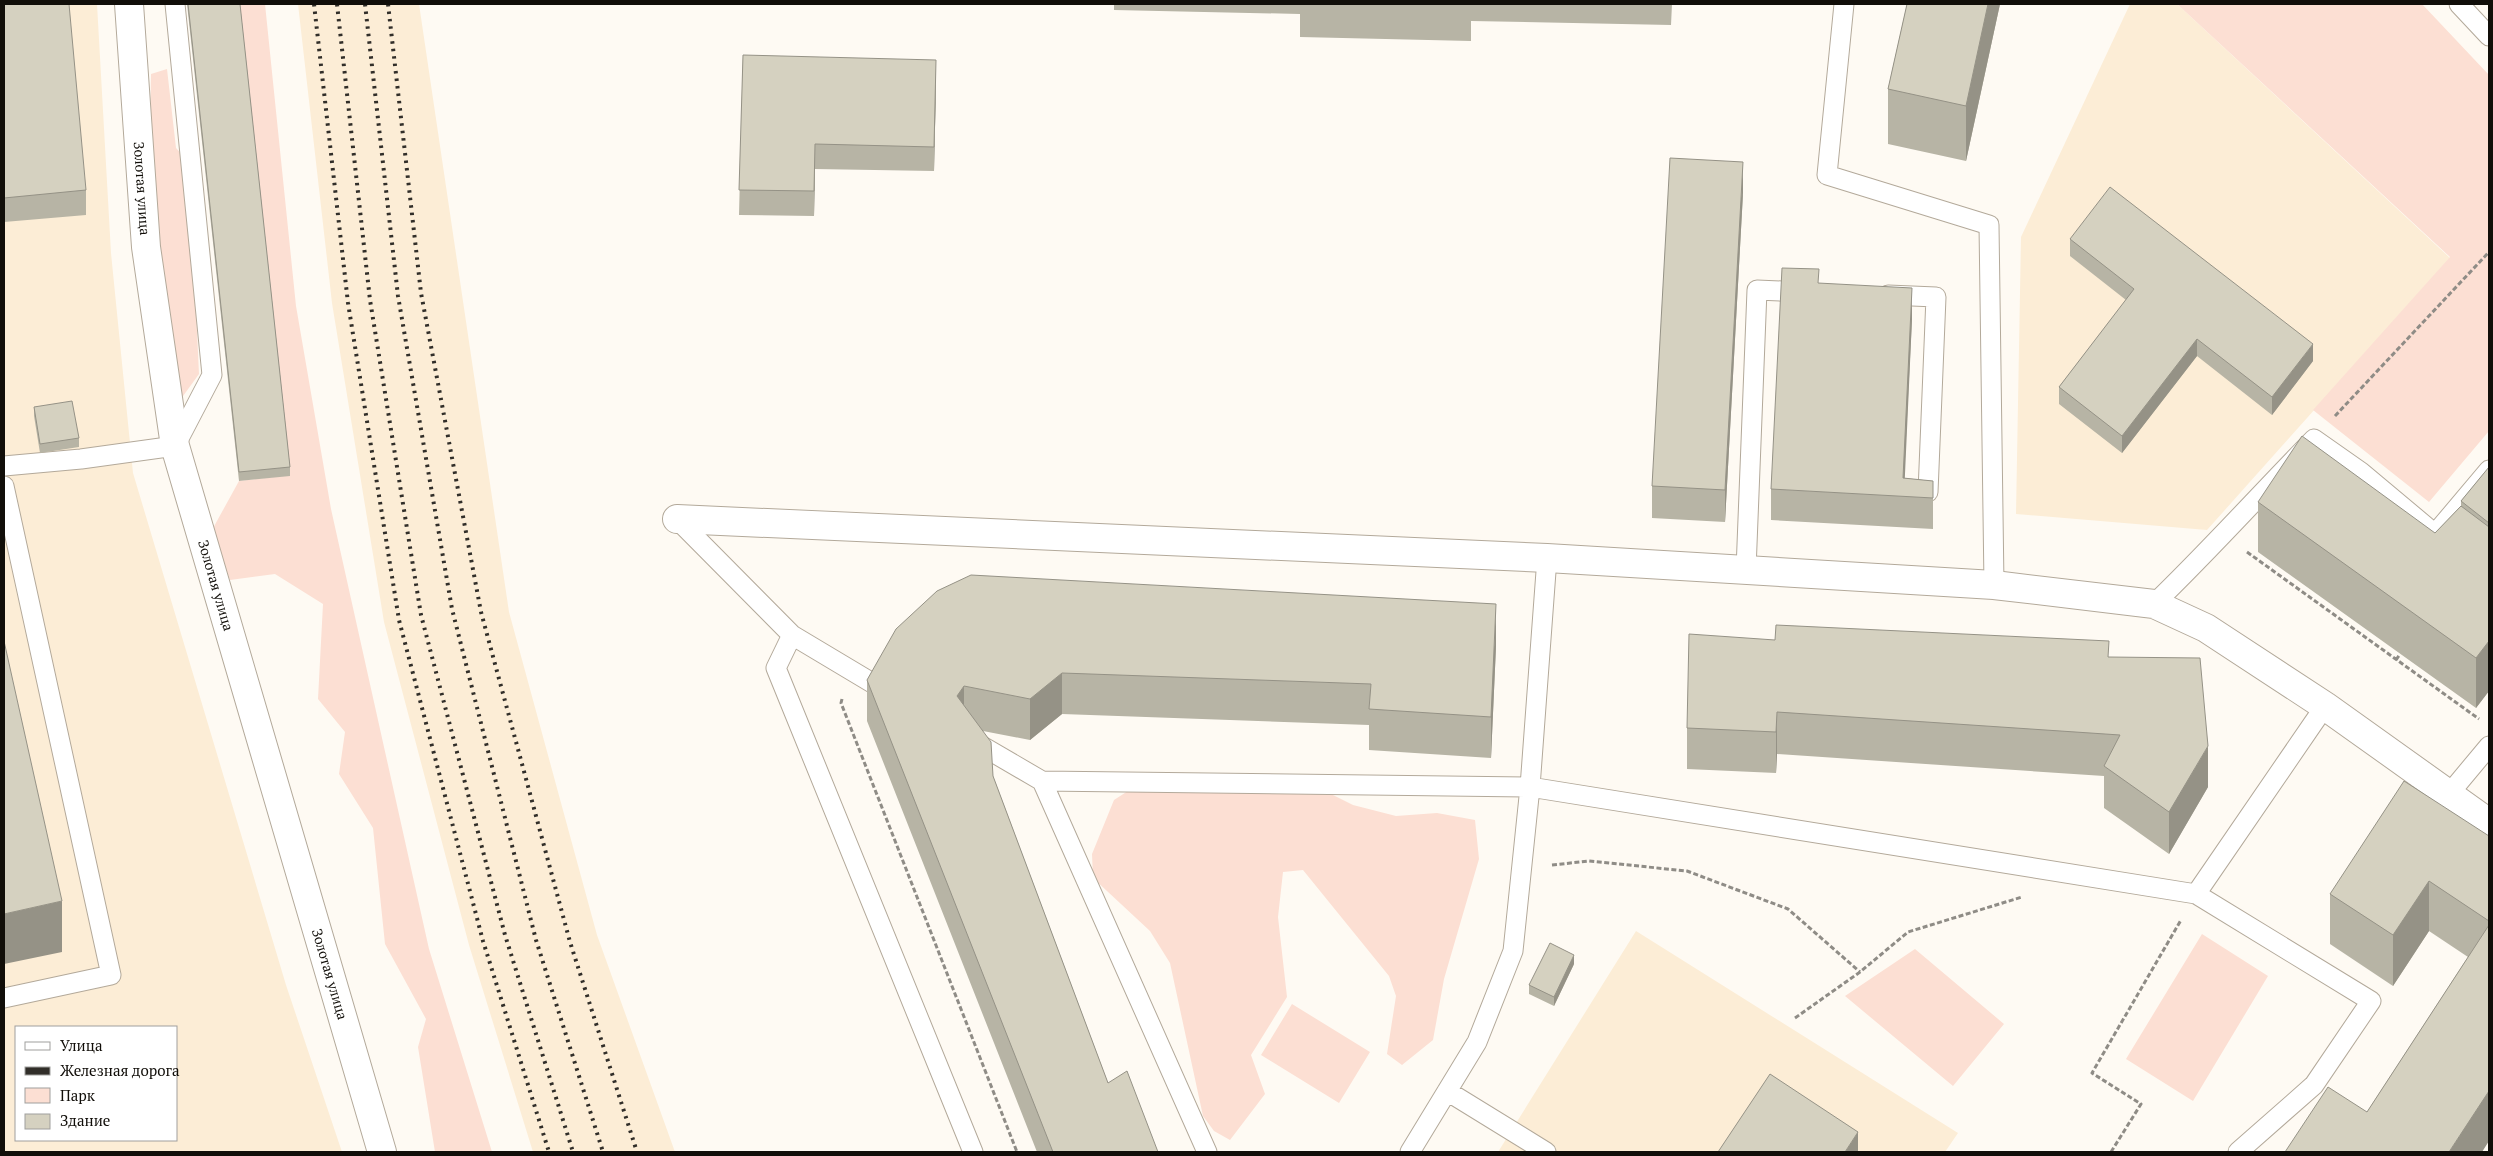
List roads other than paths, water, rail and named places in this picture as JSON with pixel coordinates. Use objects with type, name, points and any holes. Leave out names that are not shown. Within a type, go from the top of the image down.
[{"type":"street","name":"Золотая улица","points":[[129,4],[146,247],[175,446],[382,1152]]},
{"type":"street","points":[[677,518],[1547,558],[1994,584],[2154,604],[2206,628],[2325,706],[2489,823]]},
{"type":"lane","points":[[4,466],[81,459],[175,446],[212,375],[175,4]]},
{"type":"lane","points":[[1844,4],[1827,175],[1989,226],[1994,584]]},
{"type":"lane","points":[[2459,4],[2489,36]]},
{"type":"lane","points":[[1746,570],[1757,290],[1826,293]]},
{"type":"lane","points":[[1866,294],[1936,297],[1928,492]]},
{"type":"lane","points":[[2154,604],[2223,535],[2314,439],[2361,472],[2436,534],[2489,470]]},
{"type":"lane","points":[[4,486],[111,976],[4,998]]},
{"type":"lane","points":[[677,518],[792,635],[884,690]]},
{"type":"lane","points":[[1410,1152],[1477,1042],[1513,951],[1530,787],[1547,558]]},
{"type":"lane","points":[[792,635],[776,668],[974,1152]]},
{"type":"lane","points":[[2196,894],[2325,706]]},
{"type":"lane","points":[[960,733],[1042,781],[1530,787],[2196,894],[2371,1001],[2314,1084],[2238,1152]]},
{"type":"lane","points":[[2448,794],[2489,746]]},
{"type":"lane","points":[[1042,781],[1207,1152]]},
{"type":"lane","points":[[1447,1091],[1546,1152]]},
{"type":"railway","points":[[314,4],[348,303],[399,620],[483,941],[549,1152]]},
{"type":"railway","points":[[337,4],[370,300],[421,615],[505,935],[573,1152]]},
{"type":"railway","points":[[365,4],[398,296],[452,609],[536,940],[603,1152]]},
{"type":"railway","points":[[388,4],[421,293],[481,612],[570,942],[637,1152]]}]
